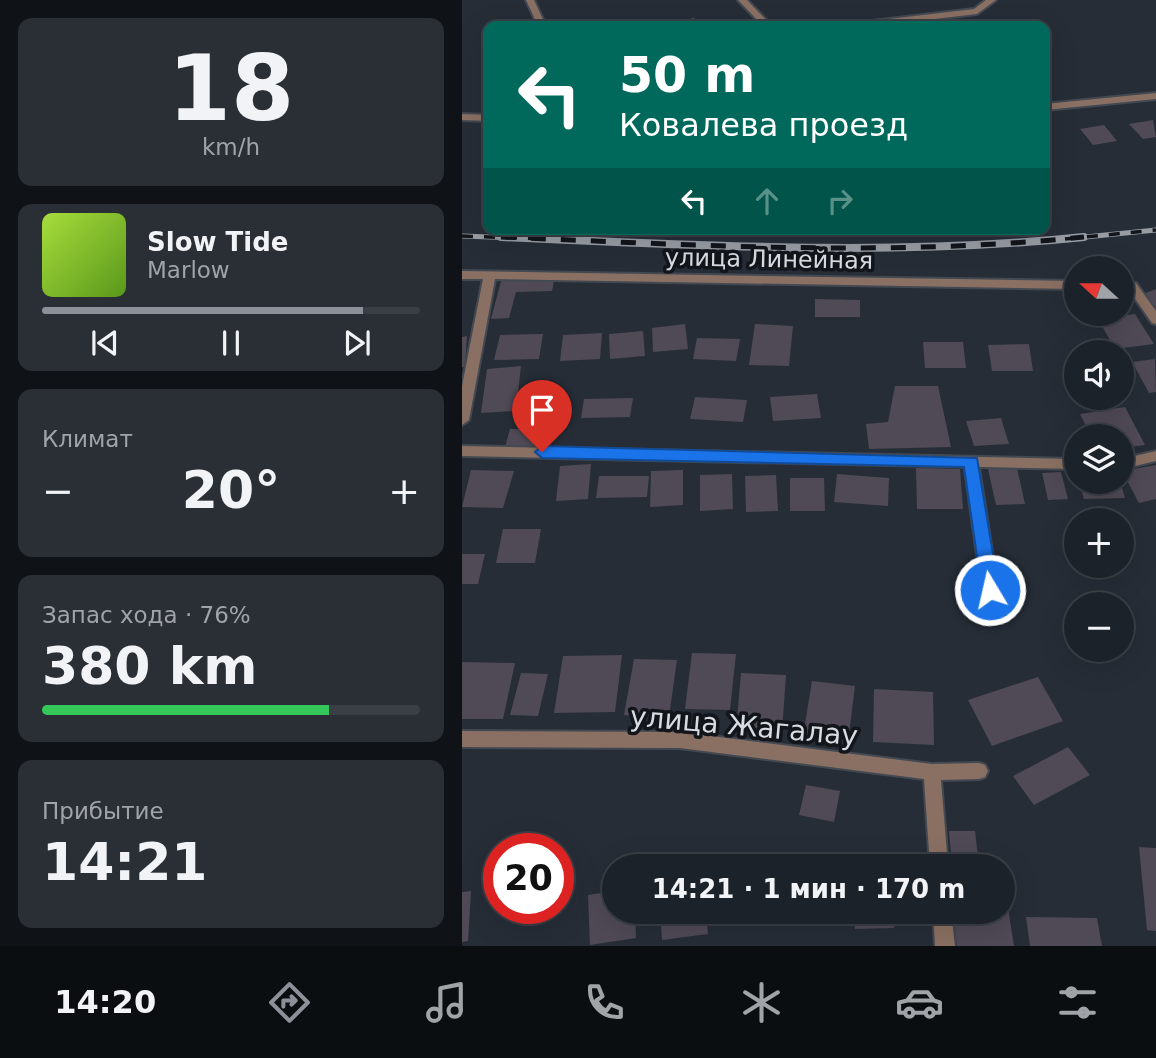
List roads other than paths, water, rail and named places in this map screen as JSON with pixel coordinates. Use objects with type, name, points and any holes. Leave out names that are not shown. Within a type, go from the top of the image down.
[{"type":"street","points":[[530,0],[540,21]]},
{"type":"street","points":[[742,0],[763,21]]},
{"type":"street","points":[[895,21],[976,11],[992,0]]},
{"type":"street","points":[[1050,107],[1156,96]]},
{"type":"street","points":[[462,117],[483,118]]},
{"type":"street","name":"улица Линейная","points":[[462,275],[1064,285]]},
{"type":"street","points":[[462,420],[491,276]]},
{"type":"street","points":[[1134,294],[1156,320]]},
{"type":"street","points":[[462,450],[1064,464]]},
{"type":"street","points":[[1134,461],[1156,456]]},
{"type":"street","points":[[971,462],[990,590]]},
{"type":"street","name":"улица Жагалау","points":[[462,739],[680,740],[932,772],[979,771]]},
{"type":"street","points":[[932,772],[938,854]]},
{"type":"street","points":[[943,924],[944,946]]},
{"type":"railway","points":[[1065,239],[1156,230]]},
{"type":"railway","points":[[462,236],[548,239]]},
{"type":"railway","points":[[501,237],[719,246],[866,248],[939,247],[1084,237]]}]
